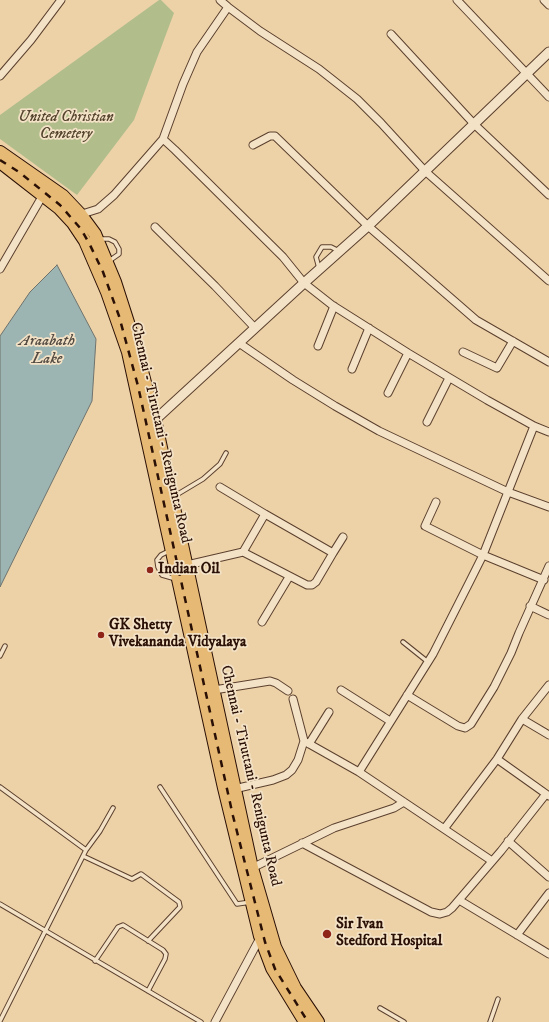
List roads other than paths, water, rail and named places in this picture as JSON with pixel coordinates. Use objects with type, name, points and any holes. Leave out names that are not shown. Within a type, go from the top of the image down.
[{"type":"highway","name":"Chennai - Tiruttani - Renigunta Road","points":[[0,152],[63,196],[81,215],[95,234],[114,282],[134,340],[172,549],[226,795],[252,902],[265,934],[275,947],[295,988],[318,1022]]},
{"type":"highway","name":"Chennai - Tiruttani - Renigunta Road","points":[[0,162],[59,208],[73,223],[86,241],[108,292],[150,422],[172,497],[252,868],[272,968],[305,1022]]},
{"type":"street","points":[[0,76],[31,40],[61,0]]},
{"type":"street","points":[[220,0],[260,31],[319,69],[357,99],[424,171],[549,281]]},
{"type":"street","points":[[457,0],[549,97]]},
{"type":"street","points":[[544,0],[549,5]]},
{"type":"street","points":[[68,219],[98,209],[114,196],[163,139],[183,84],[197,52],[228,7]]},
{"type":"street","points":[[391,34],[474,124],[549,195]]},
{"type":"street","points":[[150,422],[340,252],[549,52]]},
{"type":"street","points":[[253,145],[270,136],[275,136],[282,141],[368,226],[476,320],[549,362]]},
{"type":"street","points":[[163,139],[278,252],[304,283],[334,306],[450,378],[534,426],[549,432]]},
{"type":"street","points":[[0,269],[43,195]]},
{"type":"street","points":[[155,227],[255,328]]},
{"type":"street","points":[[318,346],[334,306]]},
{"type":"street","points":[[352,369],[369,328]]},
{"type":"street","points":[[463,352],[497,368],[513,341]]},
{"type":"street","points":[[239,343],[305,388],[379,431],[508,492],[549,507]]},
{"type":"street","points":[[388,393],[408,353]]},
{"type":"street","points":[[427,422],[450,378]]},
{"type":"street","points":[[359,772],[428,662],[483,554],[534,426]]},
{"type":"street","points":[[220,487],[333,553]]},
{"type":"street","points":[[436,502],[425,526],[483,554],[544,580]]},
{"type":"street","points":[[243,552],[265,514]]},
{"type":"street","points":[[187,565],[243,552],[307,586],[316,582],[343,537]]},
{"type":"street","points":[[407,695],[458,726],[465,728],[471,724],[494,687],[511,653],[530,606],[544,580],[549,566]]},
{"type":"street","points":[[262,622],[289,577]]},
{"type":"street","points":[[530,606],[549,615]]},
{"type":"street","points":[[214,690],[270,681],[276,682],[288,691]]},
{"type":"street","points":[[444,829],[497,759],[522,719],[549,685]]},
{"type":"street","points":[[341,690],[390,721]]},
{"type":"street","points":[[293,699],[306,742],[359,772],[492,861]]},
{"type":"street","points":[[234,789],[273,780],[286,775],[292,770],[306,742],[329,712]]},
{"type":"street","points":[[522,719],[549,735]]},
{"type":"street","points":[[302,844],[431,912],[440,914],[447,912],[459,900],[548,795],[497,759]]},
{"type":"street","points":[[252,868],[334,828],[394,808],[404,802]]},
{"type":"street","points":[[508,842],[549,877]]},
{"type":"street","points":[[517,935],[549,893]]},
{"type":"street","points":[[459,900],[549,954]]},
{"type":"street","points":[[215,1022],[265,934]]},
{"type":"lane","points":[[97,240],[109,239],[115,242],[119,249],[119,254],[106,262]]},
{"type":"lane","points":[[319,270],[316,257],[322,247],[331,247],[340,252]]},
{"type":"lane","points":[[172,497],[203,479],[220,464],[226,453]]},
{"type":"lane","points":[[172,549],[161,555],[157,560],[158,566],[162,575],[179,580]]},
{"type":"lane","points":[[403,642],[428,662]]},
{"type":"lane","points":[[0,656],[5,646]]},
{"type":"lane","points":[[0,787],[86,850]]},
{"type":"lane","points":[[160,787],[237,904],[252,902]]},
{"type":"lane","points":[[0,1021],[86,850],[113,808]]},
{"type":"lane","points":[[83,856],[132,879],[141,874],[179,902],[180,907],[148,941]]},
{"type":"lane","points":[[0,904],[201,1022]]},
{"type":"lane","points":[[95,960],[118,927],[121,925],[164,952],[166,956],[148,991]]},
{"type":"lane","points":[[490,1022],[498,999]]},
{"type":"lane","points":[[380,1008],[404,1022]]},
{"type":"water","name":"Araabath Lake","points":[[57,265],[96,339],[92,401],[0,587],[0,336],[30,292]]},
{"type":"railway","points":[[0,160],[19,172],[60,205],[81,229],[103,272],[119,316],[138,386],[233,816],[265,942],[275,969],[308,1022]]},
{"type":"place","name":"Indian Oil","points":[[150,570]]},
{"type":"place","name":"GK Shetty Vivekananda Vidyalaya","points":[[101,635]]},
{"type":"place","name":"Sir Ivan Stedford Hospital","points":[[327,934]]},
{"type":"park label","name":"United Christian Cemetery","points":[[66,126]]}]
